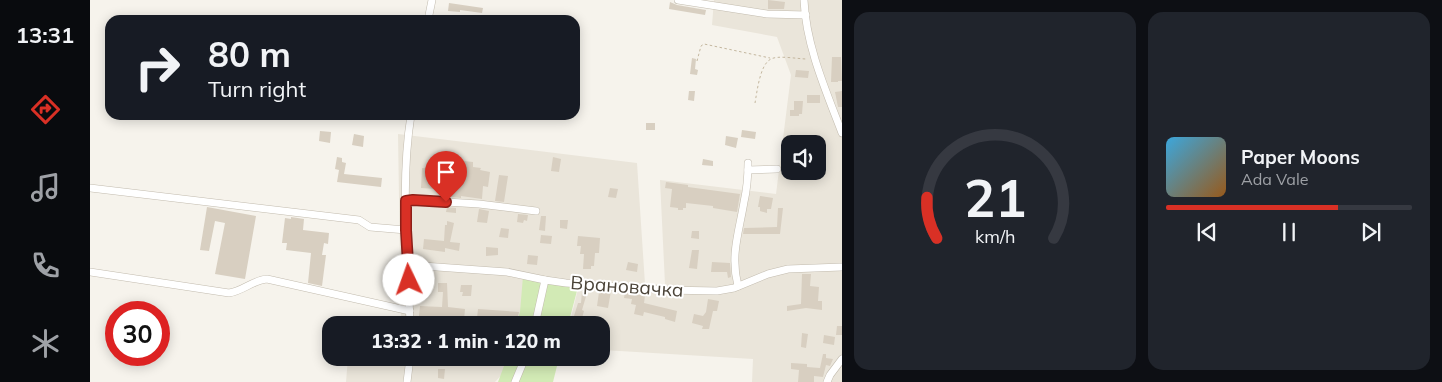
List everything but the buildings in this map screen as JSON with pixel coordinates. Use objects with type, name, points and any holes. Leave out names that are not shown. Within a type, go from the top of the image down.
[{"type":"street","points":[[429,15],[432,0]]},
{"type":"street","points":[[678,0],[767,14],[806,14]]},
{"type":"street","points":[[804,0],[815,59],[842,134]]},
{"type":"street","points":[[410,120],[406,201],[410,316]]},
{"type":"street","points":[[738,286],[734,262],[748,167],[777,169]]},
{"type":"street","points":[[90,188],[359,220],[370,227],[406,230]]},
{"type":"street","points":[[406,201],[479,204],[536,210]]},
{"type":"street","name":"Врановачка","points":[[409,265],[507,272],[545,280],[666,290],[717,291],[788,269],[842,267]]},
{"type":"street","points":[[90,272],[229,293],[267,279],[410,311]]},
{"type":"street","points":[[537,316],[545,280]]},
{"type":"street","points":[[827,382],[842,359]]},
{"type":"street","points":[[407,382],[409,366]]},
{"type":"street","points":[[515,382],[522,366]]},
{"type":"path","points":[[697,61],[700,46],[704,44],[771,58],[815,59]]},
{"type":"path","points":[[755,103],[763,68],[771,58]]},
{"type":"shaded area","points":[[714,0],[842,0],[842,382],[752,382],[753,359],[610,350],[610,316],[571,316],[579,285],[531,316],[401,316],[398,134],[637,163],[645,284],[665,284],[660,180],[776,194],[781,154],[781,180],[826,180],[826,135],[783,135],[791,75],[777,37],[712,25]]},
{"type":"shaded area","points":[[347,366],[506,366],[504,372],[495,382],[346,382]]},
{"type":"green space","points":[[523,276],[578,287],[570,316],[519,316]]},
{"type":"green space","points":[[504,366],[557,366],[553,382],[498,382]]},
{"type":"route","points":[[409,280],[406,201],[446,202]]}]
